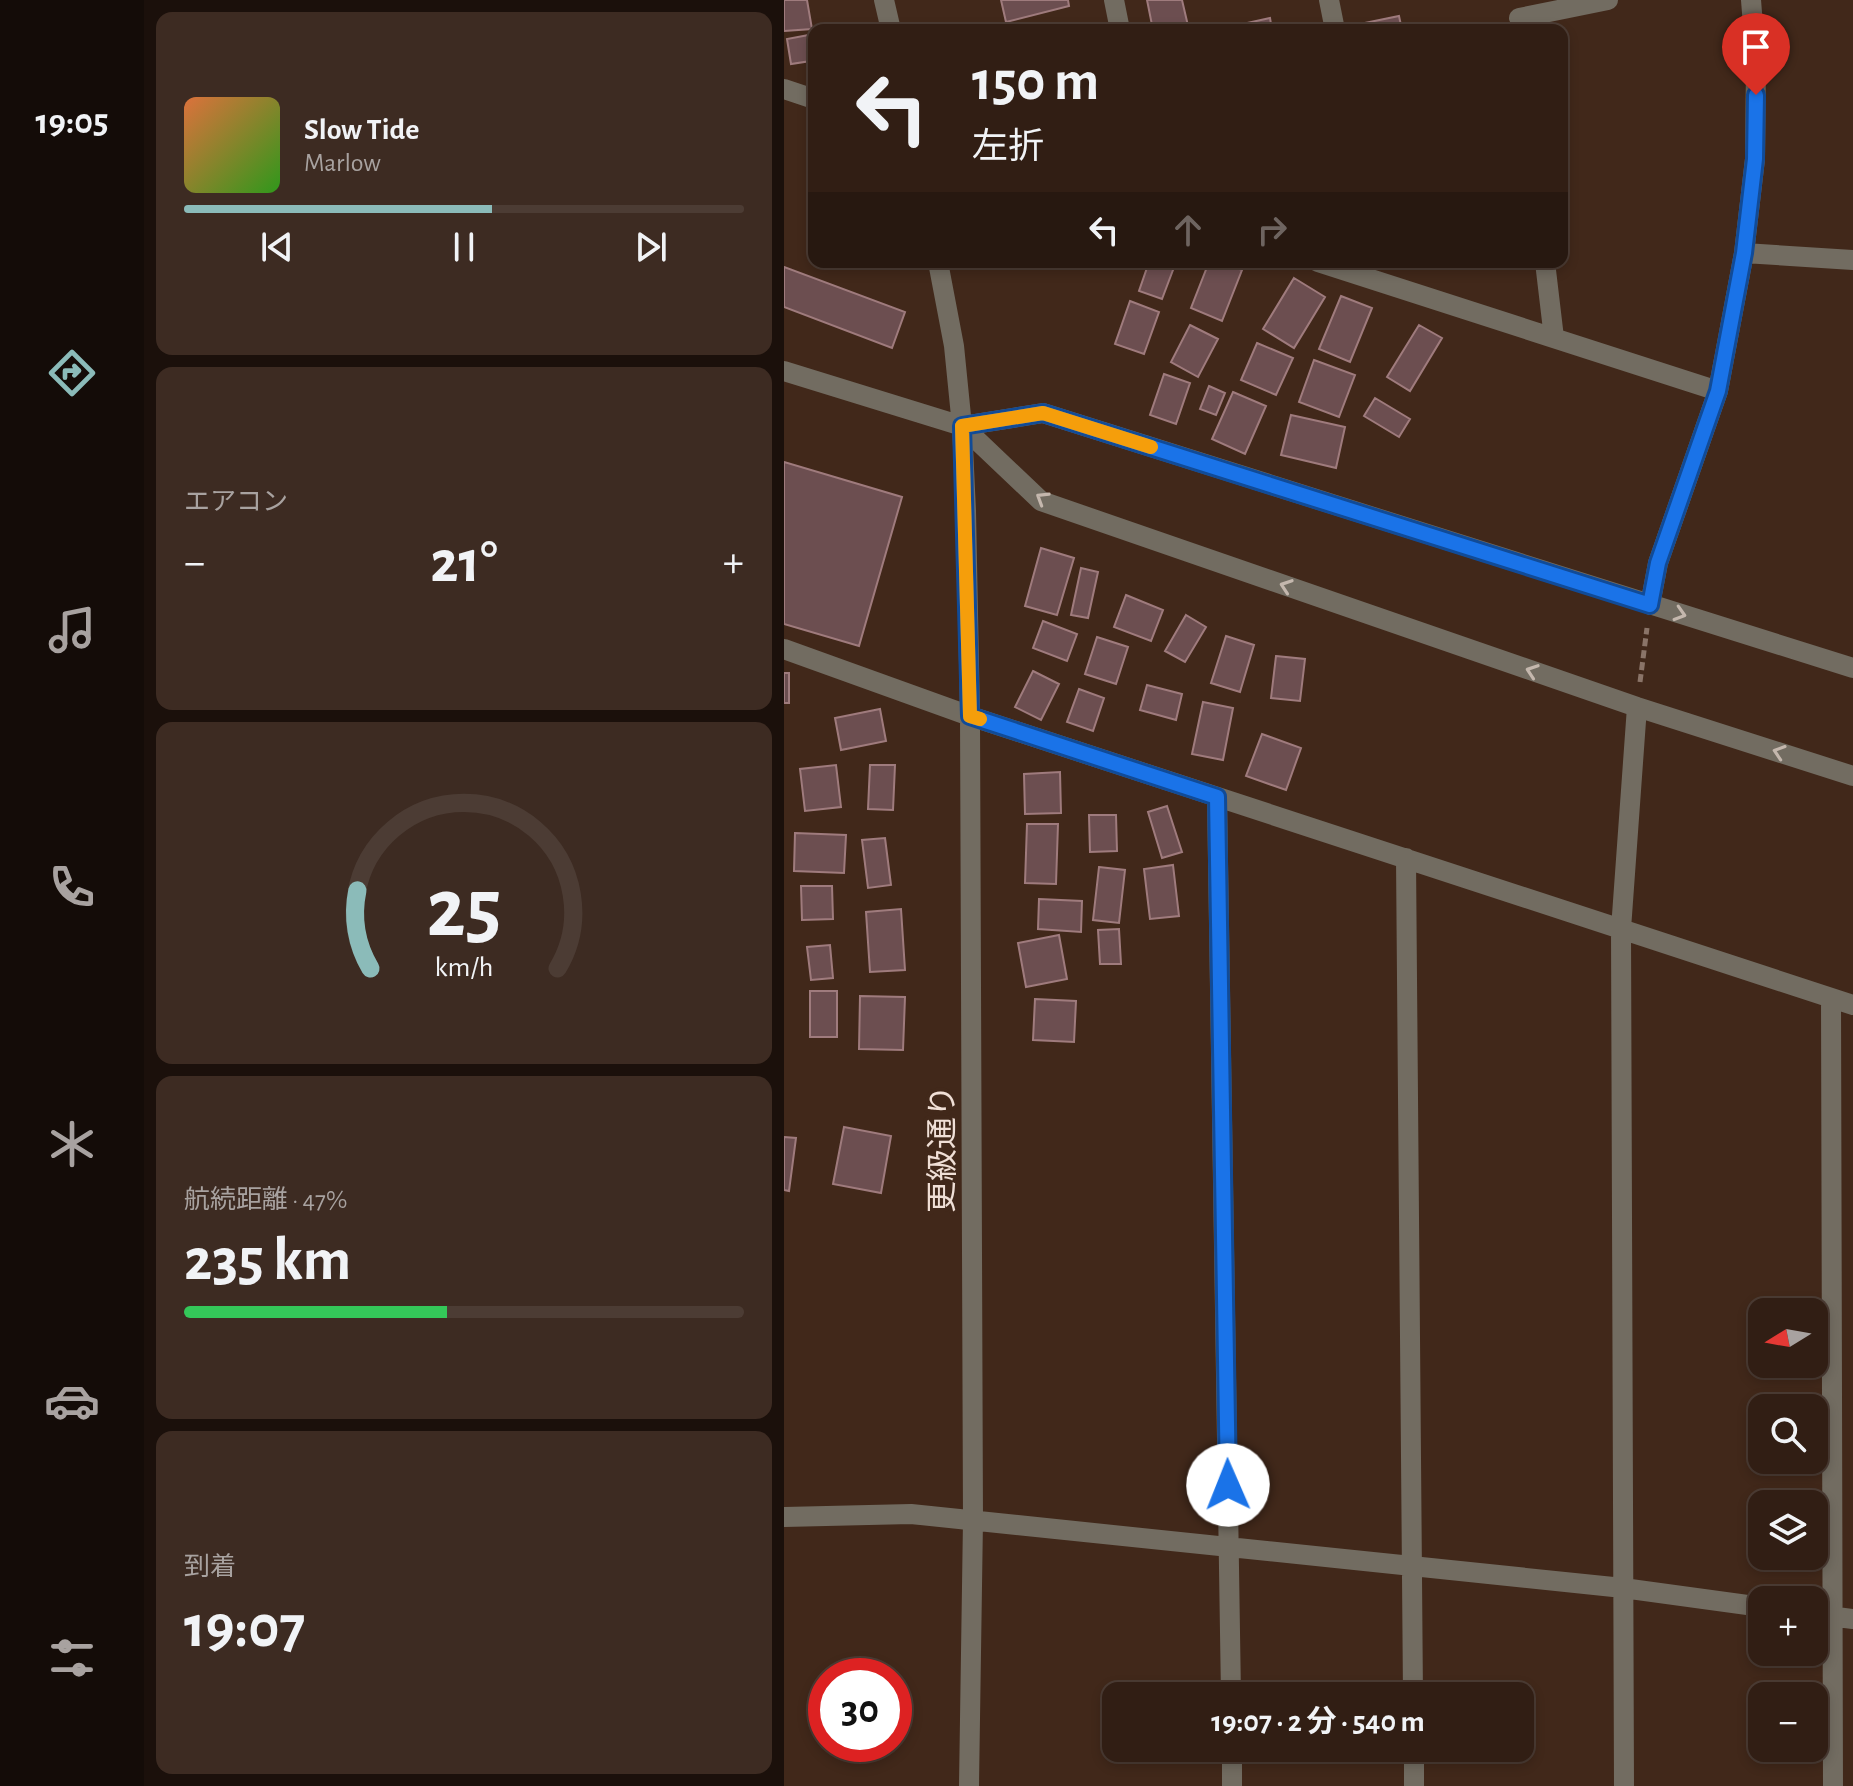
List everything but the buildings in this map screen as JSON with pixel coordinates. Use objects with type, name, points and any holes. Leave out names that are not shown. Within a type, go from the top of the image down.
[{"type":"street","points":[[884,0],[890,24]]},
{"type":"street","points":[[1114,0],[1119,24]]},
{"type":"street","points":[[1329,0],[1334,24]]},
{"type":"street","points":[[1519,16],[1608,0]]},
{"type":"street","points":[[1650,605],[1658,563],[1718,391],[1744,253],[1755,159],[1756,63],[1751,0]]},
{"type":"street","points":[[784,89],[808,97]]},
{"type":"street","points":[[1744,253],[1853,260]]},
{"type":"street","name":"更級通り","points":[[939,268],[954,346],[966,511],[970,716],[973,1520],[969,1786]]},
{"type":"street","points":[[1336,268],[1718,391]]},
{"type":"street","points":[[1384,268],[1388,285]]},
{"type":"street","points":[[1546,268],[1554,338]]},
{"type":"street","points":[[784,371],[962,426],[1043,413],[1853,668]]},
{"type":"street","points":[[962,426],[1041,501],[1637,707],[1853,776]]},
{"type":"street","points":[[784,649],[970,716],[1853,1005]]},
{"type":"street","points":[[1624,1786],[1621,929],[1637,707]]},
{"type":"street","points":[[1217,797],[1231,1682]]},
{"type":"street","points":[[1406,858],[1413,1682]]},
{"type":"street","points":[[1823,1586],[1831,998]]},
{"type":"street","points":[[784,1517],[911,1514],[1623,1588],[1748,1605]]},
{"type":"street","points":[[1828,1616],[1853,1619]]},
{"type":"street","points":[[1826,1666],[1833,1786]]},
{"type":"street","points":[[1232,1762],[1232,1786]]},
{"type":"street","points":[[1414,1762],[1414,1786]]},
{"type":"path","points":[[1637,707],[1650,605]]},
{"type":"slow traffic","points":[[980,719],[970,716],[962,426],[1043,413],[1151,447]]},
{"type":"route","points":[[1228,1485],[1217,797],[970,716],[962,426],[1043,413],[1650,605],[1658,563],[1718,391],[1744,253],[1755,159],[1756,95]]}]
